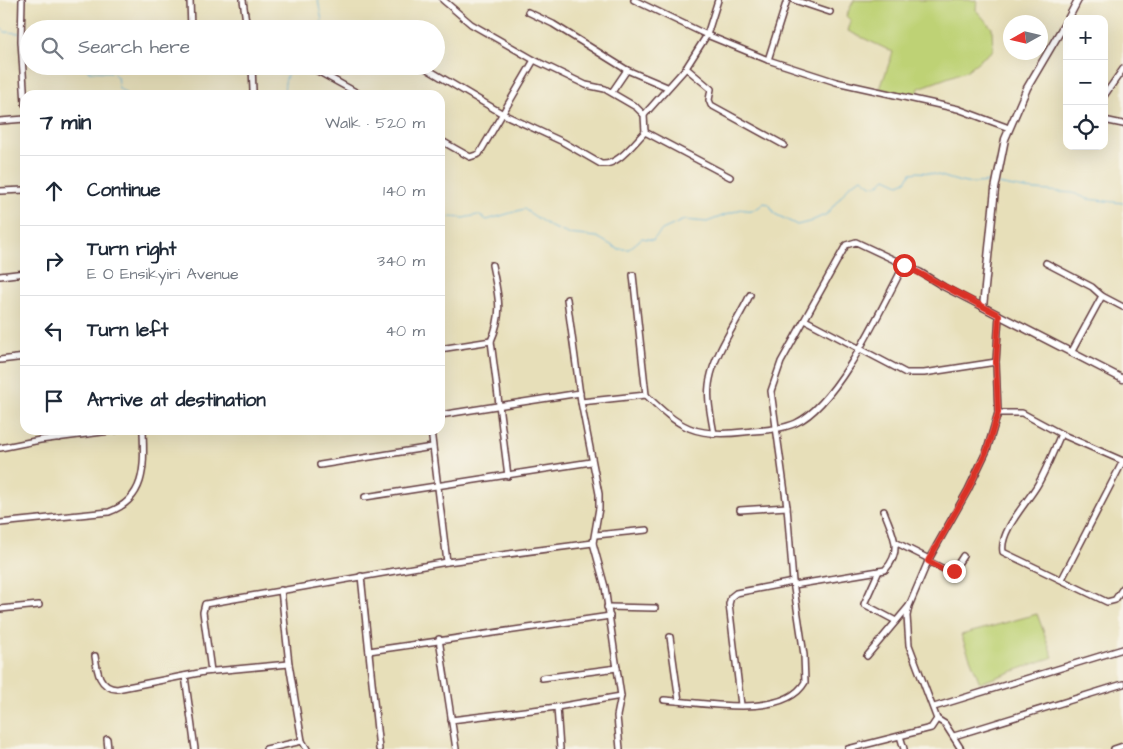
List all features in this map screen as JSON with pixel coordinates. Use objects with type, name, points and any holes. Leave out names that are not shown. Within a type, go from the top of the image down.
[{"type":"street","points":[[20,20],[22,0]]},
{"type":"street","points":[[190,0],[191,20]]},
{"type":"street","points":[[243,0],[246,20]]},
{"type":"street","points":[[437,75],[503,114],[562,142],[601,164],[608,165],[615,162],[645,132],[644,115],[636,107],[612,92],[586,85],[534,60],[478,28],[444,0]]},
{"type":"street","points":[[634,0],[707,35],[768,60],[836,82],[958,109],[1009,128]]},
{"type":"street","points":[[644,115],[667,87],[686,68],[707,35],[718,0]]},
{"type":"street","points":[[768,60],[787,0]]},
{"type":"street","points":[[794,0],[830,12]]},
{"type":"street","points":[[1070,15],[1078,0]]},
{"type":"street","points":[[528,12],[553,24],[628,70],[667,87]]},
{"type":"street","points":[[983,307],[995,189],[1009,128],[1027,88],[1063,27]]},
{"type":"street","points":[[445,143],[466,155],[474,156],[479,154],[534,60]]},
{"type":"street","points":[[686,68],[711,89],[709,100],[711,105],[784,146]]},
{"type":"street","points":[[1108,90],[1123,69]]},
{"type":"street","points":[[612,92],[628,70]]},
{"type":"street","points":[[23,75],[24,90]]},
{"type":"street","points":[[252,75],[253,90]]},
{"type":"street","points":[[325,75],[352,90]]},
{"type":"street","points":[[0,121],[20,119]]},
{"type":"street","points":[[1108,121],[1123,124]]},
{"type":"street","points":[[645,132],[730,177]]},
{"type":"street","points":[[0,190],[20,190]]},
{"type":"street","points":[[664,700],[766,705],[794,694],[805,682],[804,655],[793,584],[786,507],[770,391],[774,376],[850,242],[856,242],[999,315],[1014,320],[1071,353],[1123,379]]},
{"type":"street","points":[[1046,263],[1092,286],[1102,296],[1123,307]]},
{"type":"street","points":[[492,265],[500,313],[498,326],[491,341],[508,476]]},
{"type":"street","points":[[633,275],[646,395],[671,419],[688,428],[714,434],[795,424],[815,411],[841,379],[904,265]]},
{"type":"street","points":[[0,276],[20,274]]},
{"type":"street","points":[[714,434],[709,401],[710,378],[715,362],[750,295]]},
{"type":"street","points":[[1071,353],[1102,296]]},
{"type":"street","points":[[567,299],[581,402],[591,462],[599,494],[596,535],[593,544],[601,571],[610,616],[622,696],[617,716],[620,749]]},
{"type":"street","points":[[867,656],[909,606],[929,560],[968,490],[987,450],[998,413],[996,362],[999,315]]},
{"type":"street","points":[[805,320],[859,347],[902,372],[910,374],[996,362]]},
{"type":"street","points":[[445,347],[491,341]]},
{"type":"street","points":[[0,360],[20,358]]},
{"type":"street","points":[[445,414],[580,393]]},
{"type":"street","points":[[581,402],[646,395]]},
{"type":"street","points":[[998,413],[1022,413],[1061,434],[1123,461],[1062,579]]},
{"type":"street","points":[[1061,434],[1038,484],[1012,523],[1002,551],[1107,602],[1115,600],[1123,588]]},
{"type":"street","points":[[0,448],[80,435]]},
{"type":"street","points":[[0,523],[109,512],[121,508],[131,500],[138,489],[144,452],[143,435]]},
{"type":"street","points":[[431,435],[436,485],[448,562]]},
{"type":"street","points":[[320,465],[432,447]]},
{"type":"street","points":[[365,497],[591,462]]},
{"type":"street","points":[[740,510],[786,507]]},
{"type":"street","points":[[740,705],[729,604],[731,597],[736,593],[880,572],[887,568],[895,556],[895,542],[884,511]]},
{"type":"street","points":[[596,535],[647,530]]},
{"type":"street","points":[[895,542],[950,573],[954,571],[963,556]]},
{"type":"street","points":[[211,671],[203,612],[205,604],[448,562],[593,544]]},
{"type":"street","points":[[880,572],[864,604],[896,621]]},
{"type":"street","points":[[361,576],[378,749]]},
{"type":"street","points":[[281,590],[289,664],[302,741],[306,749]]},
{"type":"street","points":[[0,610],[39,605]]},
{"type":"street","points":[[909,606],[907,630],[909,645],[937,719],[946,724],[961,749]]},
{"type":"street","points":[[608,607],[655,608]]},
{"type":"street","points":[[369,651],[439,639],[610,616]]},
{"type":"street","points":[[670,637],[679,701]]},
{"type":"street","points":[[439,639],[456,749]]},
{"type":"street","points":[[934,707],[1123,648]]},
{"type":"street","points":[[95,656],[98,675],[109,689],[211,671],[289,664]]},
{"type":"street","points":[[542,678],[617,668]]},
{"type":"street","points":[[186,676],[195,749]]},
{"type":"street","points":[[954,736],[1123,684]]},
{"type":"street","points":[[451,720],[557,707],[622,696]]},
{"type":"street","points":[[557,707],[560,749]]},
{"type":"street","points":[[848,749],[931,728],[937,719]]},
{"type":"street","points":[[900,736],[904,749]]},
{"type":"street","points":[[107,740],[108,749]]},
{"type":"street","points":[[266,749],[302,741]]},
{"type":"street","points":[[1114,749],[1123,746]]},
{"type":"green space","points":[[854,0],[977,0],[976,10],[992,28],[993,50],[966,71],[919,88],[917,96],[880,89],[893,52],[848,31],[851,21],[846,16]]},
{"type":"green space","points":[[1037,614],[1053,657],[980,683],[961,635]]},
{"type":"waterway","points":[[318,0],[322,20]]},
{"type":"waterway","points":[[0,27],[5,32],[20,33]]},
{"type":"waterway","points":[[115,75],[119,88],[122,90]]},
{"type":"waterway","points":[[284,90],[287,75]]},
{"type":"waterway","points":[[445,216],[463,218],[478,215],[487,220],[524,209],[551,227],[568,234],[597,237],[618,249],[629,249],[642,238],[653,240],[662,230],[684,220],[707,222],[741,209],[753,210],[764,203],[769,204],[775,214],[797,225],[809,222],[827,214],[851,184],[862,178],[871,185],[877,186],[886,178],[899,184],[906,181],[911,173],[925,172],[959,182],[995,183]]},
{"type":"waterway","points":[[998,184],[1025,189],[1073,193],[1088,199],[1123,203]]},
{"type":"route","points":[[904,265],[920,272],[944,288],[999,315],[996,362],[998,413],[987,450],[968,490],[928,561],[950,573],[954,571]]}]
